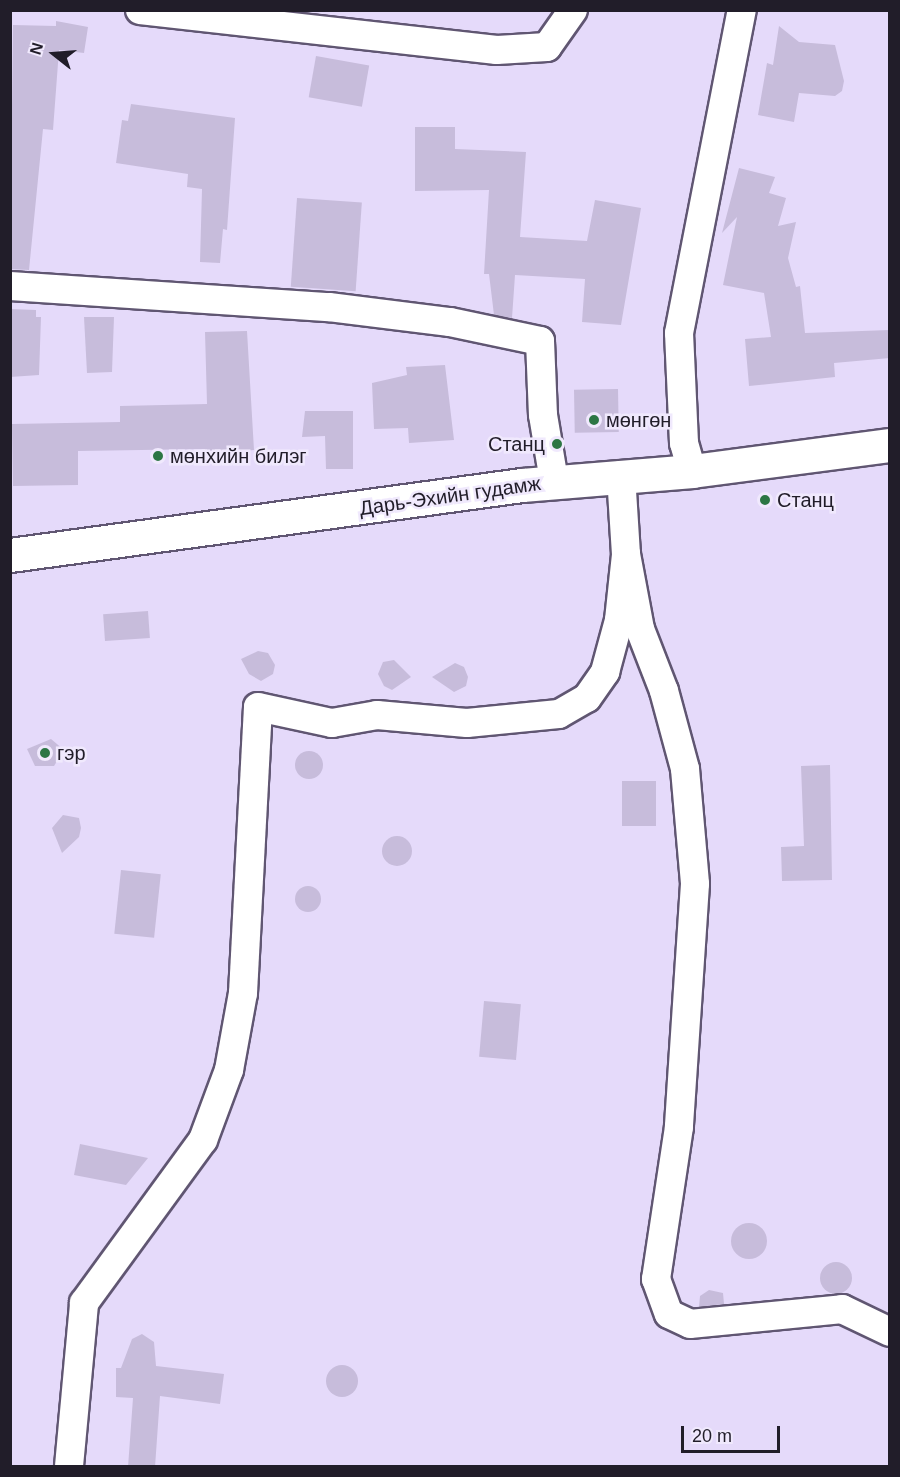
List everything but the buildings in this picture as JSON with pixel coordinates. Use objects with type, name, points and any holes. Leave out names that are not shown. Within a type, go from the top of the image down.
[{"type":"main road","name":"Дарь-Эхийн гудамж","points":[[10,555],[554,481],[692,471],[890,445]]},
{"type":"street","points":[[140,10],[497,50],[547,47],[573,10]]},
{"type":"street","points":[[692,471],[684,442],[679,333],[742,10]]},
{"type":"street","points":[[10,286],[329,307],[450,322],[540,341],[543,415],[554,481]]},
{"type":"street","points":[[621,475],[626,554],[640,629],[664,691],[685,769],[695,884],[679,1127],[656,1279],[669,1314],[690,1324],[842,1309],[890,1332]]},
{"type":"street","points":[[69,1467],[84,1303],[203,1140],[229,1070],[243,993],[258,707],[332,723],[377,715],[467,723],[559,714],[587,698],[604,672],[619,620],[626,554]]},
{"type":"place","name":"мөнгөн","points":[[594,420]]},
{"type":"place","name":"Cтанц","points":[[557,444]]},
{"type":"place","name":"мөнхийн билэг","points":[[158,456]]},
{"type":"place","name":"Станц","points":[[765,500]]},
{"type":"place","name":"гэр","points":[[45,753]]}]
